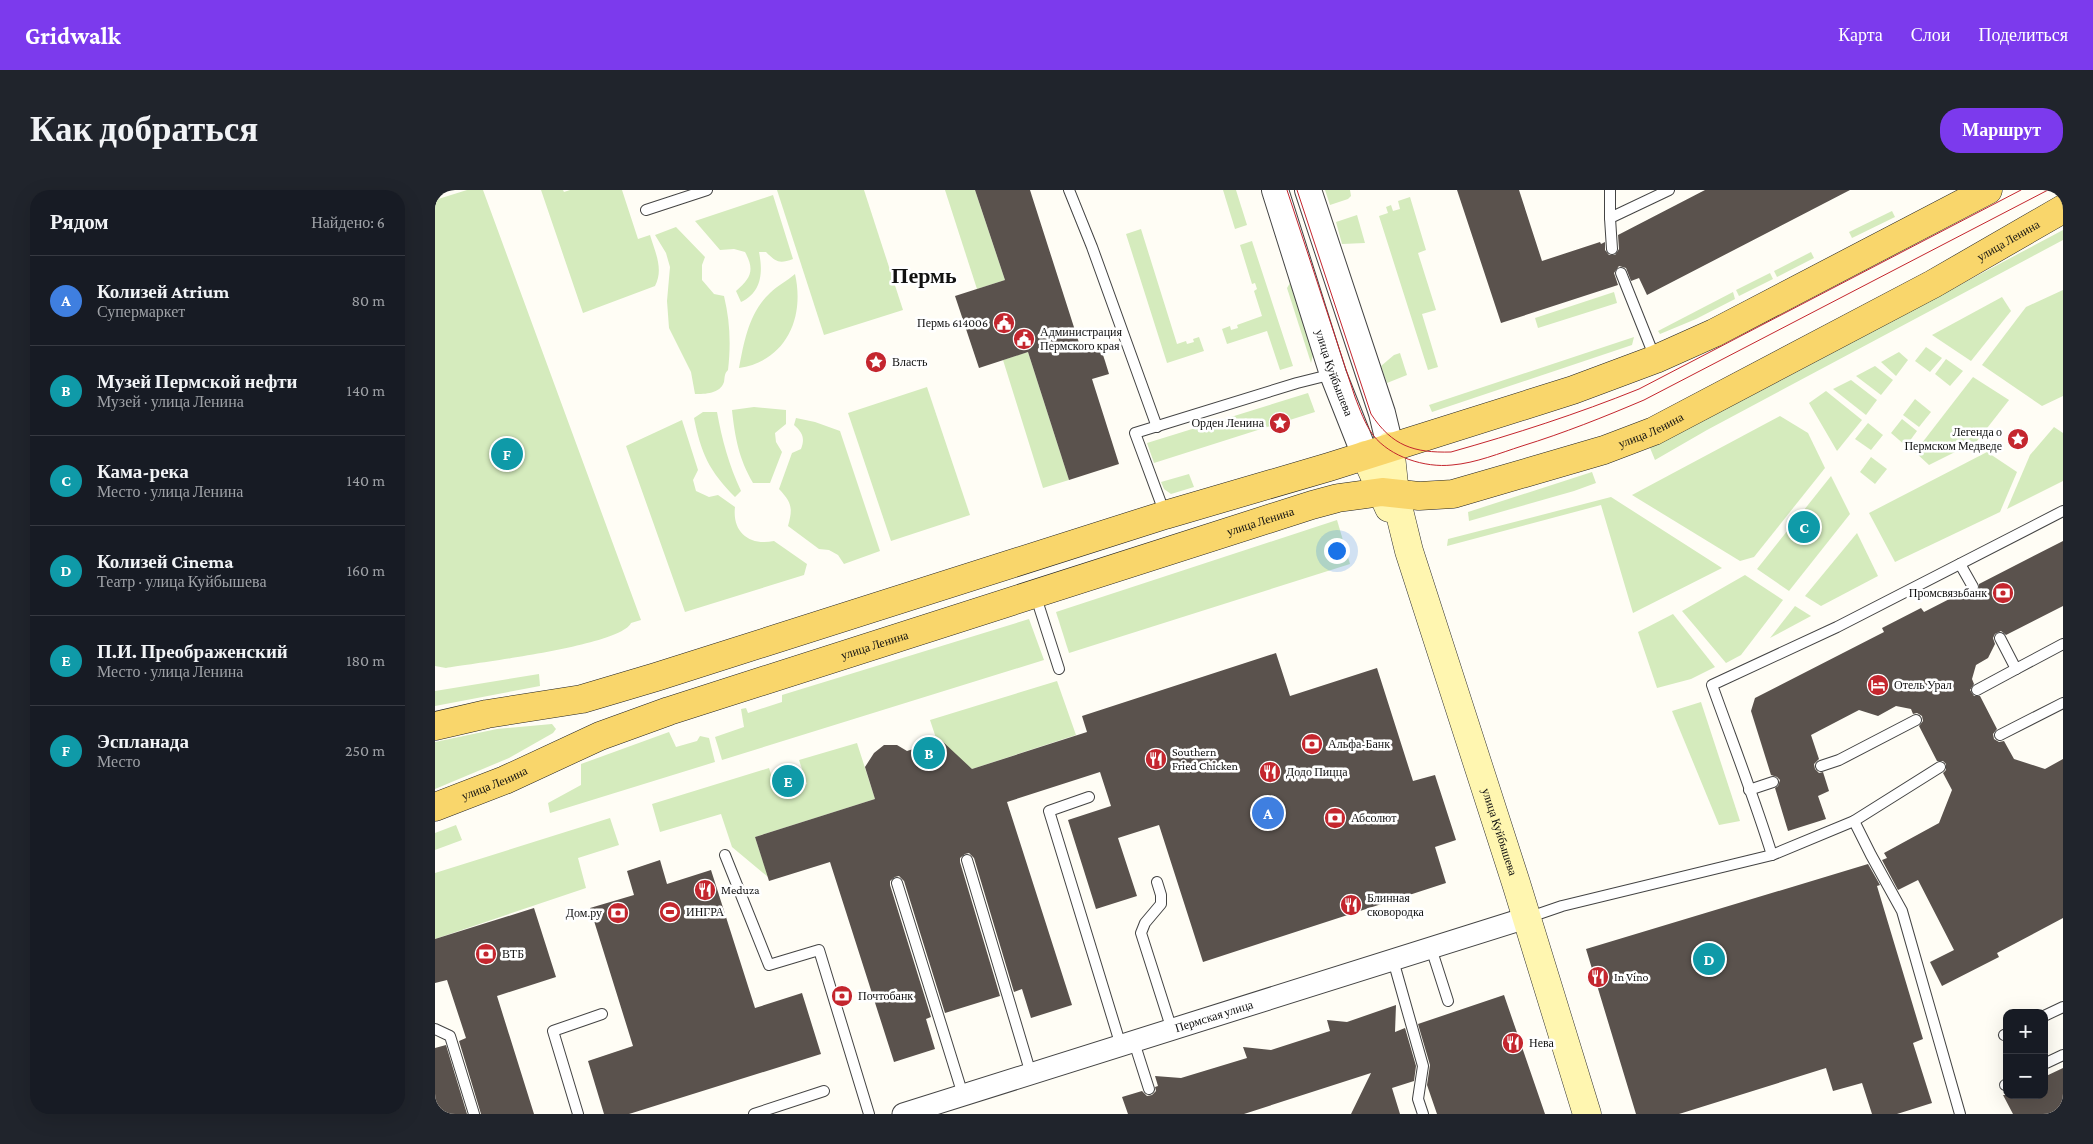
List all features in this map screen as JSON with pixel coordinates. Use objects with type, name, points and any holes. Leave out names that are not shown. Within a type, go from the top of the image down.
[{"type":"main road","points":[[435,726],[487,714],[591,696],[1165,515],[1573,390],[1655,360],[1714,333],[1988,190]]},
{"type":"main road","name":"улица Ленина","points":[[435,807],[505,780],[600,736],[669,710],[1313,505],[1338,498],[1388,493],[1419,496],[1465,491],[1604,450],[1654,431],[1933,284],[2063,210]]},
{"type":"main road","name":"улица Куйбышева","points":[[1388,493],[1390,446]]},
{"type":"main road","name":"улица Куйбышева","points":[[1365,455],[1388,493],[1409,550],[1587,1114]]},
{"type":"street","name":"улица Куйбышева","points":[[1275,190],[1333,374],[1365,455]]},
{"type":"street","name":"улица Куйбышева","points":[[1308,190],[1382,413],[1390,446]]},
{"type":"street","points":[[1382,413],[1401,431],[1417,436],[1429,435]]},
{"type":"street","name":"Пермская улица","points":[[903,1114],[1526,918]]},
{"type":"lane","points":[[646,210],[707,190]]},
{"type":"lane","points":[[1069,190],[1092,247],[1157,426]]},
{"type":"lane","points":[[1610,190],[1612,249]]},
{"type":"lane","points":[[1610,218],[1669,190]]},
{"type":"lane","points":[[1621,273],[1655,360]]},
{"type":"lane","points":[[1165,515],[1135,433],[1297,383],[1333,374]]},
{"type":"lane","points":[[1771,855],[1758,808],[1749,790],[1712,685],[1792,649],[2063,511]]},
{"type":"lane","points":[[1961,564],[1973,587]]},
{"type":"lane","points":[[1035,593],[1059,669]]},
{"type":"lane","points":[[2000,638],[2016,669]]},
{"type":"lane","points":[[1977,690],[2063,644]]},
{"type":"lane","points":[[2000,734],[2063,703]]},
{"type":"lane","points":[[1821,766],[1839,760],[1916,720]]},
{"type":"lane","points":[[1526,918],[1562,906],[1771,855],[1854,821],[1940,767]]},
{"type":"lane","points":[[1749,790],[1773,782]]},
{"type":"lane","points":[[1089,797],[1049,811],[1127,1044],[1149,1089]]},
{"type":"lane","points":[[1854,821],[1902,911],[1960,1114]]},
{"type":"lane","points":[[725,855],[769,965],[819,950],[869,1114]]},
{"type":"lane","points":[[967,860],[1031,1074]]},
{"type":"lane","points":[[897,882],[963,1095]]},
{"type":"lane","points":[[1157,882],[1161,894],[1161,904],[1145,923],[1141,933],[1172,1030]]},
{"type":"lane","points":[[1431,948],[1448,1001]]},
{"type":"lane","points":[[1393,960],[1423,1066],[1418,1099],[1423,1114]]},
{"type":"lane","points":[[2048,1014],[2063,1007]]},
{"type":"lane","points":[[578,1114],[553,1030],[602,1014]]},
{"type":"lane","points":[[435,1029],[450,1036],[475,1114]]},
{"type":"lane","points":[[2048,1062],[2063,1055]]},
{"type":"lane","points":[[754,1114],[824,1091]]},
{"type":"green space","points":[[467,190],[483,190],[641,620],[631,623],[621,631],[602,639],[575,646],[514,658],[446,668],[435,666],[435,200]]},
{"type":"green space","points":[[541,190],[563,190],[564,192],[570,190],[622,190],[638,239],[650,235],[659,267],[658,280],[655,286],[583,313]]},
{"type":"green space","points":[[777,190],[864,190],[903,310],[824,335]]},
{"type":"green space","points":[[945,190],[975,190],[1005,280],[977,289]]},
{"type":"green space","points":[[1223,190],[1236,190],[1247,225],[1235,229]]},
{"type":"green space","points":[[1325,190],[1350,190],[1351,196],[1348,199],[1330,205]]},
{"type":"green space","points":[[773,195],[793,259],[778,261],[766,252],[759,252],[761,274],[757,287],[748,298],[741,302],[736,291],[748,278],[751,269],[745,252],[734,249],[720,250],[695,221]]},
{"type":"green space","points":[[1410,197],[1426,250],[1418,253],[1436,310],[1422,314],[1438,367],[1428,370],[1379,216],[1388,213],[1386,207],[1391,205],[1393,211],[1400,209],[1398,201]]},
{"type":"green space","points":[[1892,211],[1895,217],[1852,238],[1849,232]]},
{"type":"green space","points":[[1357,215],[1365,243],[1342,244],[1336,222]]},
{"type":"green space","points":[[676,227],[705,257],[702,265],[702,280],[714,294],[724,296],[728,314],[728,370],[722,386],[716,391],[708,393],[695,394],[691,372],[669,328],[667,301],[670,267],[666,253],[655,235]]},
{"type":"green space","points":[[1141,229],[1177,344],[1186,341],[1187,344],[1194,342],[1193,339],[1199,337],[1204,351],[1167,363],[1126,234]]},
{"type":"green space","points":[[2063,230],[2063,240],[1707,430],[1655,460],[1650,448]]},
{"type":"green space","points":[[1252,241],[1293,366],[1280,370],[1267,331],[1227,344],[1222,329],[1230,326],[1231,330],[1238,328],[1237,325],[1262,316],[1254,291],[1257,289],[1255,283],[1252,284],[1240,245]]},
{"type":"green space","points":[[1811,252],[1814,258],[1777,277],[1774,271]]},
{"type":"green space","points":[[1770,273],[1773,279],[1739,296],[1736,290]]},
{"type":"green space","points":[[795,274],[797,306],[794,321],[788,335],[780,347],[769,357],[755,364],[739,368],[752,318],[757,309],[770,293]]},
{"type":"green space","points":[[1302,282],[1314,351],[1311,363],[1287,288],[1290,283]]},
{"type":"green space","points":[[2063,290],[2063,396],[2042,406],[1982,365],[2026,307]]},
{"type":"green space","points":[[1614,292],[1617,303],[1538,328],[1535,318]]},
{"type":"green space","points":[[1733,292],[1735,299],[1696,319],[1660,334],[1658,331]]},
{"type":"green space","points":[[2002,297],[2011,311],[1971,361],[1932,335]]},
{"type":"green space","points":[[1634,337],[1632,345],[1432,412],[1429,405]]},
{"type":"green space","points":[[1926,347],[1942,358],[1930,372],[1915,361]]},
{"type":"green space","points":[[1028,352],[1069,480],[1043,488],[1003,360]]},
{"type":"green space","points":[[1899,352],[1908,360],[1896,376],[1881,362]]},
{"type":"green space","points":[[1400,353],[1407,375],[1387,383],[1381,366],[1394,355]]},
{"type":"green space","points":[[1946,359],[1963,371],[1950,386],[1935,374]]},
{"type":"green space","points":[[1875,366],[1893,380],[1881,395],[1856,376]]},
{"type":"green space","points":[[1973,377],[2009,400],[1977,441],[1929,465],[1915,452]]},
{"type":"green space","points":[[1851,380],[1877,400],[1866,415],[1833,389]]},
{"type":"green space","points":[[927,387],[970,515],[891,541],[848,413]]},
{"type":"green space","points":[[1826,391],[1862,420],[1837,451],[1809,403]]},
{"type":"green space","points":[[1308,393],[1315,412],[1154,463],[1147,443]]},
{"type":"green space","points":[[1915,399],[1931,412],[1919,427],[1903,415]]},
{"type":"green space","points":[[754,407],[786,410],[786,424],[775,433],[776,442],[782,452],[770,483],[753,483],[744,465],[736,439],[732,410]]},
{"type":"green space","points":[[703,412],[717,412],[726,452],[741,491],[735,497],[712,470],[703,452],[694,418]]},
{"type":"green space","points":[[1780,416],[1808,433],[1825,468],[1754,557],[1740,561],[1632,495]]},
{"type":"green space","points":[[796,418],[815,422],[840,431],[880,551],[844,564],[838,555],[829,550],[819,549],[788,526],[791,510],[787,498],[779,489],[792,453],[801,449],[802,445],[802,436],[794,425]]},
{"type":"green space","points":[[1902,419],[1917,431],[1906,446],[1891,433]]},
{"type":"green space","points":[[682,420],[698,470],[693,480],[696,491],[709,497],[718,495],[735,507],[736,524],[744,536],[757,541],[774,541],[807,564],[804,575],[685,612],[626,446]]},
{"type":"green space","points":[[1868,423],[1883,435],[1871,450],[1855,439]]},
{"type":"green space","points":[[2054,427],[2063,433],[2063,481],[2007,509],[2030,455]]},
{"type":"green space","points":[[1987,452],[2017,472],[2000,512],[1895,562],[1869,513]]},
{"type":"green space","points":[[1871,457],[1887,469],[1875,484],[1860,472]]},
{"type":"green space","points":[[1592,472],[1596,483],[1469,521],[1468,512]]},
{"type":"green space","points":[[1189,474],[1194,487],[1171,494],[1164,489],[1161,482]]},
{"type":"green space","points":[[1831,476],[1850,514],[1789,591],[1757,569]]},
{"type":"green space","points":[[1611,497],[1722,568],[1633,613],[1601,505],[1447,546],[1448,539]]},
{"type":"green space","points":[[1337,520],[1350,564],[1069,653],[1056,612]]},
{"type":"green space","points":[[1857,533],[1878,576],[1821,606],[1805,596]]},
{"type":"green space","points":[[1745,575],[1783,600],[1741,655],[1726,663],[1682,611]]},
{"type":"green space","points":[[1795,606],[1811,616],[1770,638]]},
{"type":"green space","points":[[1673,614],[1715,667],[1691,679],[1657,688],[1638,632]]},
{"type":"green space","points":[[1029,619],[1044,660],[722,760],[715,737],[744,727],[741,709],[746,708],[748,713],[782,702],[782,695]]},
{"type":"green space","points":[[539,674],[540,686],[435,706],[435,691]]},
{"type":"green space","points":[[1057,681],[1076,735],[972,769],[937,741],[930,720]]},
{"type":"green space","points":[[1701,702],[1740,821],[1719,825],[1672,711]]},
{"type":"green space","points":[[552,724],[556,729],[553,733],[509,758],[435,789],[435,742],[497,729]]},
{"type":"green space","points":[[669,732],[676,747],[697,741],[700,736],[709,738],[715,762],[550,813],[548,803],[581,785],[581,764]]},
{"type":"green space","points":[[857,743],[875,799],[755,837],[768,877],[732,847],[721,814],[660,832],[652,804],[769,768],[777,793],[807,784],[799,760]]},
{"type":"green space","points":[[610,818],[619,845],[578,858],[586,888],[435,939],[435,873]]},
{"type":"green space","points":[[456,825],[462,840],[435,850],[435,833]]},
{"type":"building","name":"Администрация Пермского края","points":[[975,190],[1030,190],[1080,346],[1100,346],[1105,361],[1109,374],[1092,379],[1119,464],[1069,480],[1028,352],[979,368],[955,296],[1005,280]]},
{"type":"building","points":[[1457,190],[1519,190],[1542,261],[1600,242],[1601,244],[1605,242],[1605,250],[1609,255],[1615,255],[1619,249],[1618,235],[1705,190],[1850,190],[1647,295],[1639,278],[1631,281],[1626,268],[1619,266],[1614,273],[1618,285],[1501,323]]},
{"type":"building","points":[[2063,541],[2063,606],[2006,635],[2001,631],[1995,634],[1993,638],[1995,644],[1988,658],[1976,665],[1972,679],[1974,684],[1970,690],[1974,696],[1980,696],[1997,729],[1993,734],[1994,739],[1999,742],[2004,741],[2014,759],[2045,769],[2063,759],[2063,918],[1997,953],[1999,957],[1942,986],[1930,962],[1954,950],[1918,880],[1898,890],[1882,860],[1887,858],[1884,853],[1939,823],[1952,790],[1943,773],[1946,770],[1946,764],[1943,761],[1937,761],[1919,726],[1923,721],[1922,716],[1917,713],[1913,714],[1911,709],[1896,706],[1878,716],[1859,710],[1811,735],[1819,759],[1814,764],[1815,769],[1819,773],[1823,772],[1829,791],[1818,796],[1826,819],[1788,831],[1775,788],[1780,780],[1771,775],[1751,711],[1755,698],[1884,632],[1882,628],[1921,608],[1924,612],[1967,590],[1970,593],[1976,593],[1979,590],[1979,584]]},
{"type":"building","points":[[1276,653],[1290,696],[1377,668],[1413,781],[1435,775],[1456,840],[1435,847],[1446,883],[1203,962],[1159,825],[1118,838],[1137,896],[1096,909],[1068,820],[1111,806],[1100,772],[1007,802],[1072,1005],[1031,1018],[1022,989],[1014,992],[974,858],[969,853],[965,854],[960,858],[960,862],[1000,996],[945,1013],[904,881],[899,876],[895,877],[890,881],[890,885],[931,1017],[926,1019],[935,1049],[894,1062],[830,862],[769,881],[755,837],[875,799],[865,767],[874,753],[884,745],[897,745],[907,751],[941,740],[972,769],[1087,732],[1082,716]]},
{"type":"building","points":[[660,860],[667,884],[711,870],[755,1008],[802,993],[821,1054],[629,1114],[604,1114],[588,1061],[633,1046],[590,908],[634,895],[627,871]]},
{"type":"building","points":[[1868,864],[1880,885],[1877,886],[1923,1039],[1913,1043],[1932,1103],[1897,1114],[1872,1114],[1862,1083],[1833,1091],[1826,1068],[1679,1114],[1636,1114],[1586,949]]},
{"type":"building","points":[[534,908],[556,977],[497,996],[534,1114],[481,1114],[459,1041],[466,1038],[447,980],[435,983],[435,939]]},
{"type":"building","points":[[1504,995],[1545,1114],[1437,1114],[1427,1085],[1430,1065],[1418,1024]]},
{"type":"building","points":[[1396,1005],[1395,1032],[1405,1028],[1416,1066],[1414,1081],[1392,1088],[1400,1114],[1351,1114],[1371,1073],[1244,1114],[1128,1114],[1122,1097],[1142,1091],[1147,1096],[1152,1095],[1156,1091],[1155,1087],[1158,1086],[1155,1076],[1181,1078],[1247,1058],[1243,1047],[1271,1050],[1330,1031],[1327,1020],[1347,1022]]},
{"type":"building","points":[[446,1045],[467,1114],[435,1114],[435,1048]]},
{"type":"building","points":[[2063,1068],[2063,1114],[2013,1114],[2005,1099],[2048,1099],[2048,1075]]},
{"type":"tram line","points":[[1287,190],[1363,417],[1380,443],[1398,455],[1431,465],[1452,465],[1497,455],[1599,419],[1644,400],[2048,190]]},
{"type":"tram line","points":[[1297,190],[1371,414],[1387,434],[1396,440],[1415,449],[1438,452],[1451,452],[1499,438],[1639,389],[2021,190]]},
{"type":"place","name":"Пермь 614006","points":[[1004,323]]},
{"type":"place","name":"Администрация Пермского края","points":[[1024,339]]},
{"type":"place","name":"Власть","points":[[876,362]]},
{"type":"place","name":"Орден Ленина","points":[[1280,423]]},
{"type":"place","name":"Легенда о Пермском Медведе","points":[[2018,439]]},
{"type":"place","name":"Эспланада","points":[[507,454]]},
{"type":"place","name":"Кама-река","points":[[1804,527]]},
{"type":"place","name":"Промсвязьбанк","points":[[2003,593]]},
{"type":"place","name":"Отель Урал","points":[[1878,685]]},
{"type":"place","name":"Альфа-Банк","points":[[1312,744]]},
{"type":"place","name":"Музей Пермской нефти","points":[[929,753]]},
{"type":"place","name":"Southern Fried Chicken","points":[[1156,759]]},
{"type":"place","name":"Додо Пицца","points":[[1270,772]]},
{"type":"place","name":"П.И. Преображенский","points":[[788,781]]},
{"type":"place","name":"Колизей Atrium","points":[[1268,813]]},
{"type":"place","name":"Абсолют","points":[[1335,818]]},
{"type":"place","name":"Meduza","points":[[705,890]]},
{"type":"place","name":"Блинная сковородка","points":[[1351,905]]},
{"type":"place","name":"ИНГРА","points":[[670,912]]},
{"type":"place","name":"Дом.ру","points":[[618,913]]},
{"type":"place","name":"ВТБ","points":[[486,954]]},
{"type":"place","name":"Колизей Cinema","points":[[1709,959]]},
{"type":"place","name":"In Vino","points":[[1598,977]]},
{"type":"place","name":"Почтобанк","points":[[842,996]]},
{"type":"place","name":"Нева","points":[[1513,1043]]},
{"type":"district","name":"Пермь","points":[[924,275]]}]
